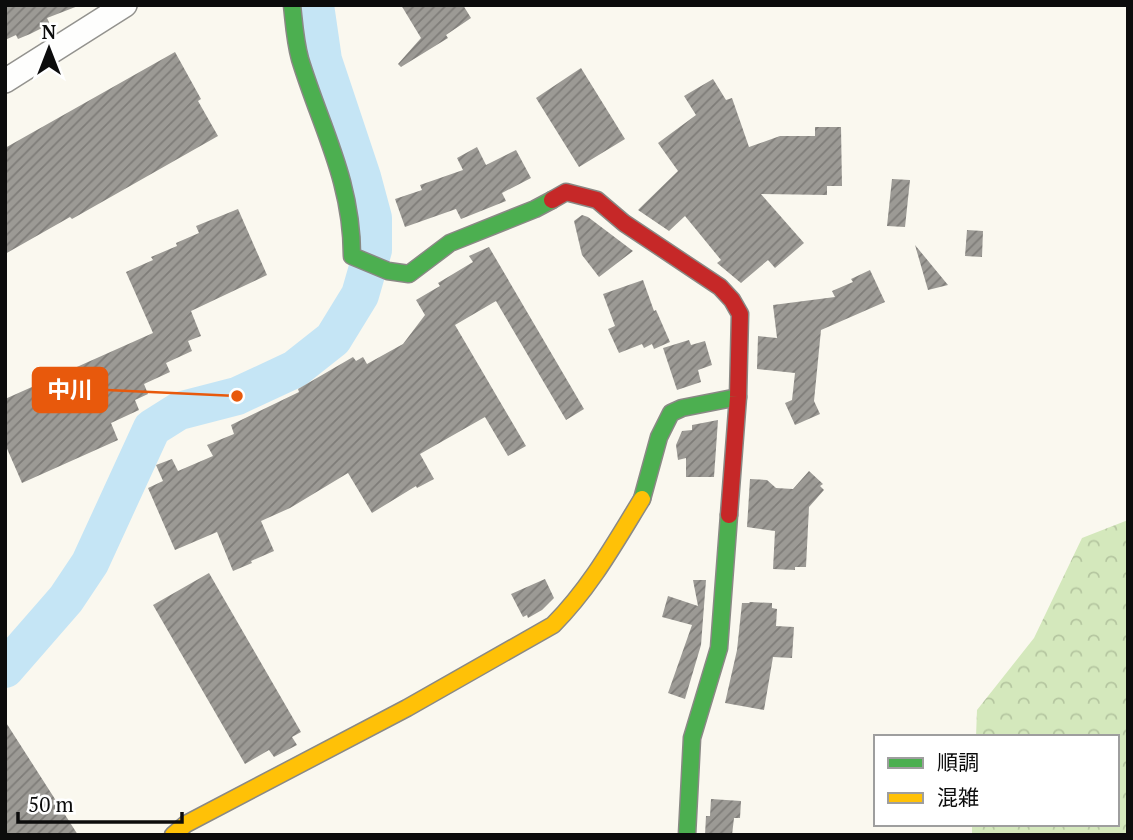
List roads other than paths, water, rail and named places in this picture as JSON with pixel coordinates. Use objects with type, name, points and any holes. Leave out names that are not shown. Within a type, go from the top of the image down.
[{"type":"street","points":[[5,81],[125,5]]},
{"type":"street","points":[[292,5],[299,56],[349,197],[354,233],[352,256],[376,267],[409,274],[450,243],[535,209],[566,192],[597,200],[624,223],[720,288],[732,300],[740,314],[738,397],[719,648],[692,738],[687,835]]},
{"type":"street","points":[[173,835],[186,824],[407,708],[553,625],[568,610],[600,566],[645,494],[659,438],[671,413],[682,408],[738,397]]},
{"type":"waterway","points":[[5,669],[66,599],[90,563],[152,428],[179,411],[237,396],[295,369],[333,339],[360,295],[373,250],[373,218],[323,60],[315,5]]},
{"type":"place","name":"中川","points":[[237,396]]}]
